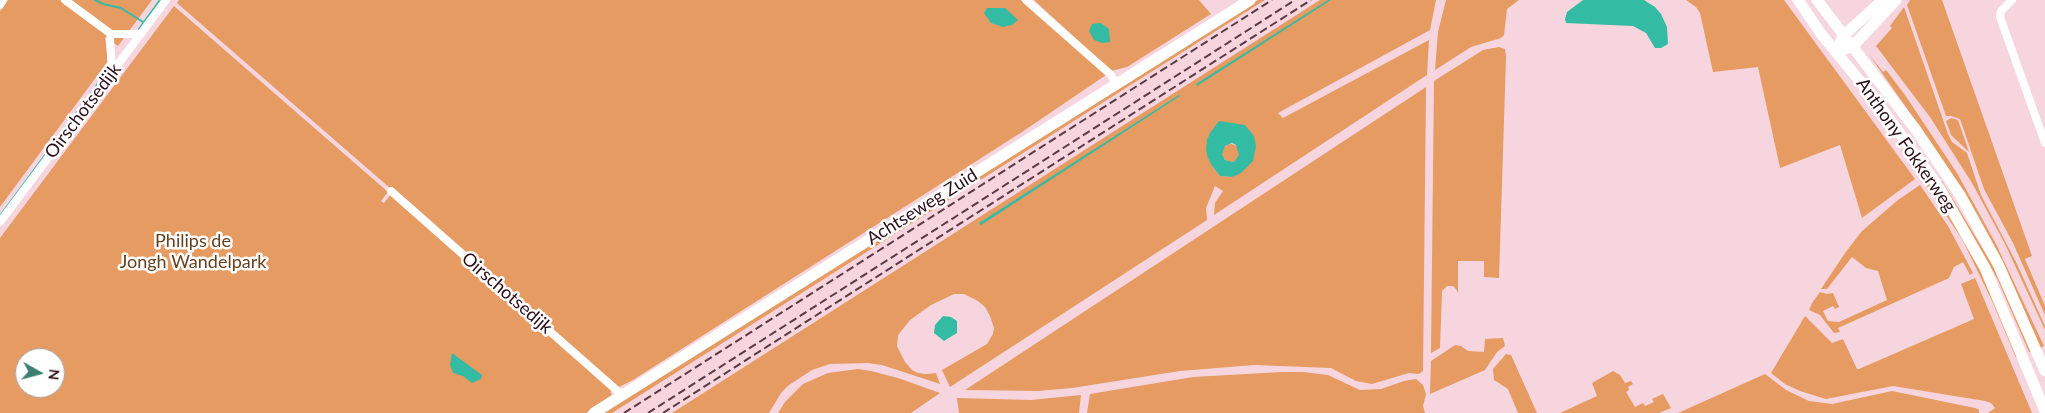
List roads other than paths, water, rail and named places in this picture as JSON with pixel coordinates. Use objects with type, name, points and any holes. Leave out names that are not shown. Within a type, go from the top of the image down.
[{"type":"street","points":[[0,5],[3,0]]},
{"type":"street","points":[[66,0],[111,34],[141,34]]},
{"type":"street","name":"Oirschotsedijk","points":[[0,222],[166,0]]},
{"type":"street","points":[[1026,0],[1110,74],[1117,84]]},
{"type":"street","name":"Achtseweg Zuid","points":[[594,413],[1250,0]]},
{"type":"street","name":"Anthony Fokkerweg","points":[[1798,0],[1822,35],[1877,102],[1930,173],[1985,268],[2045,411]]},
{"type":"street","name":"Anthony Fokkerweg","points":[[1816,0],[1916,130],[1960,195],[1998,264],[2044,367]]},
{"type":"street","points":[[1836,51],[1843,36],[1883,0]]},
{"type":"street","points":[[1836,51],[1852,47],[1896,0]]},
{"type":"street","points":[[2012,0],[2000,16],[2045,143]]},
{"type":"street","points":[[111,34],[112,72]]},
{"type":"street","name":"Oirschotsedijk","points":[[391,191],[622,395]]},
{"type":"street","points":[[2030,373],[2044,367]]},
{"type":"waterway","points":[[95,0],[121,8],[143,22]]},
{"type":"waterway","points":[[139,29],[160,0]]},
{"type":"waterway","points":[[0,216],[108,70]]},
{"type":"railway","points":[[624,413],[1272,0]]},
{"type":"railway","points":[[648,413],[1295,0]]},
{"type":"railway","points":[[663,413],[1311,0]]},
{"type":"park label","name":"Philips de Jongh Wandelpark","points":[[193,251]]}]
